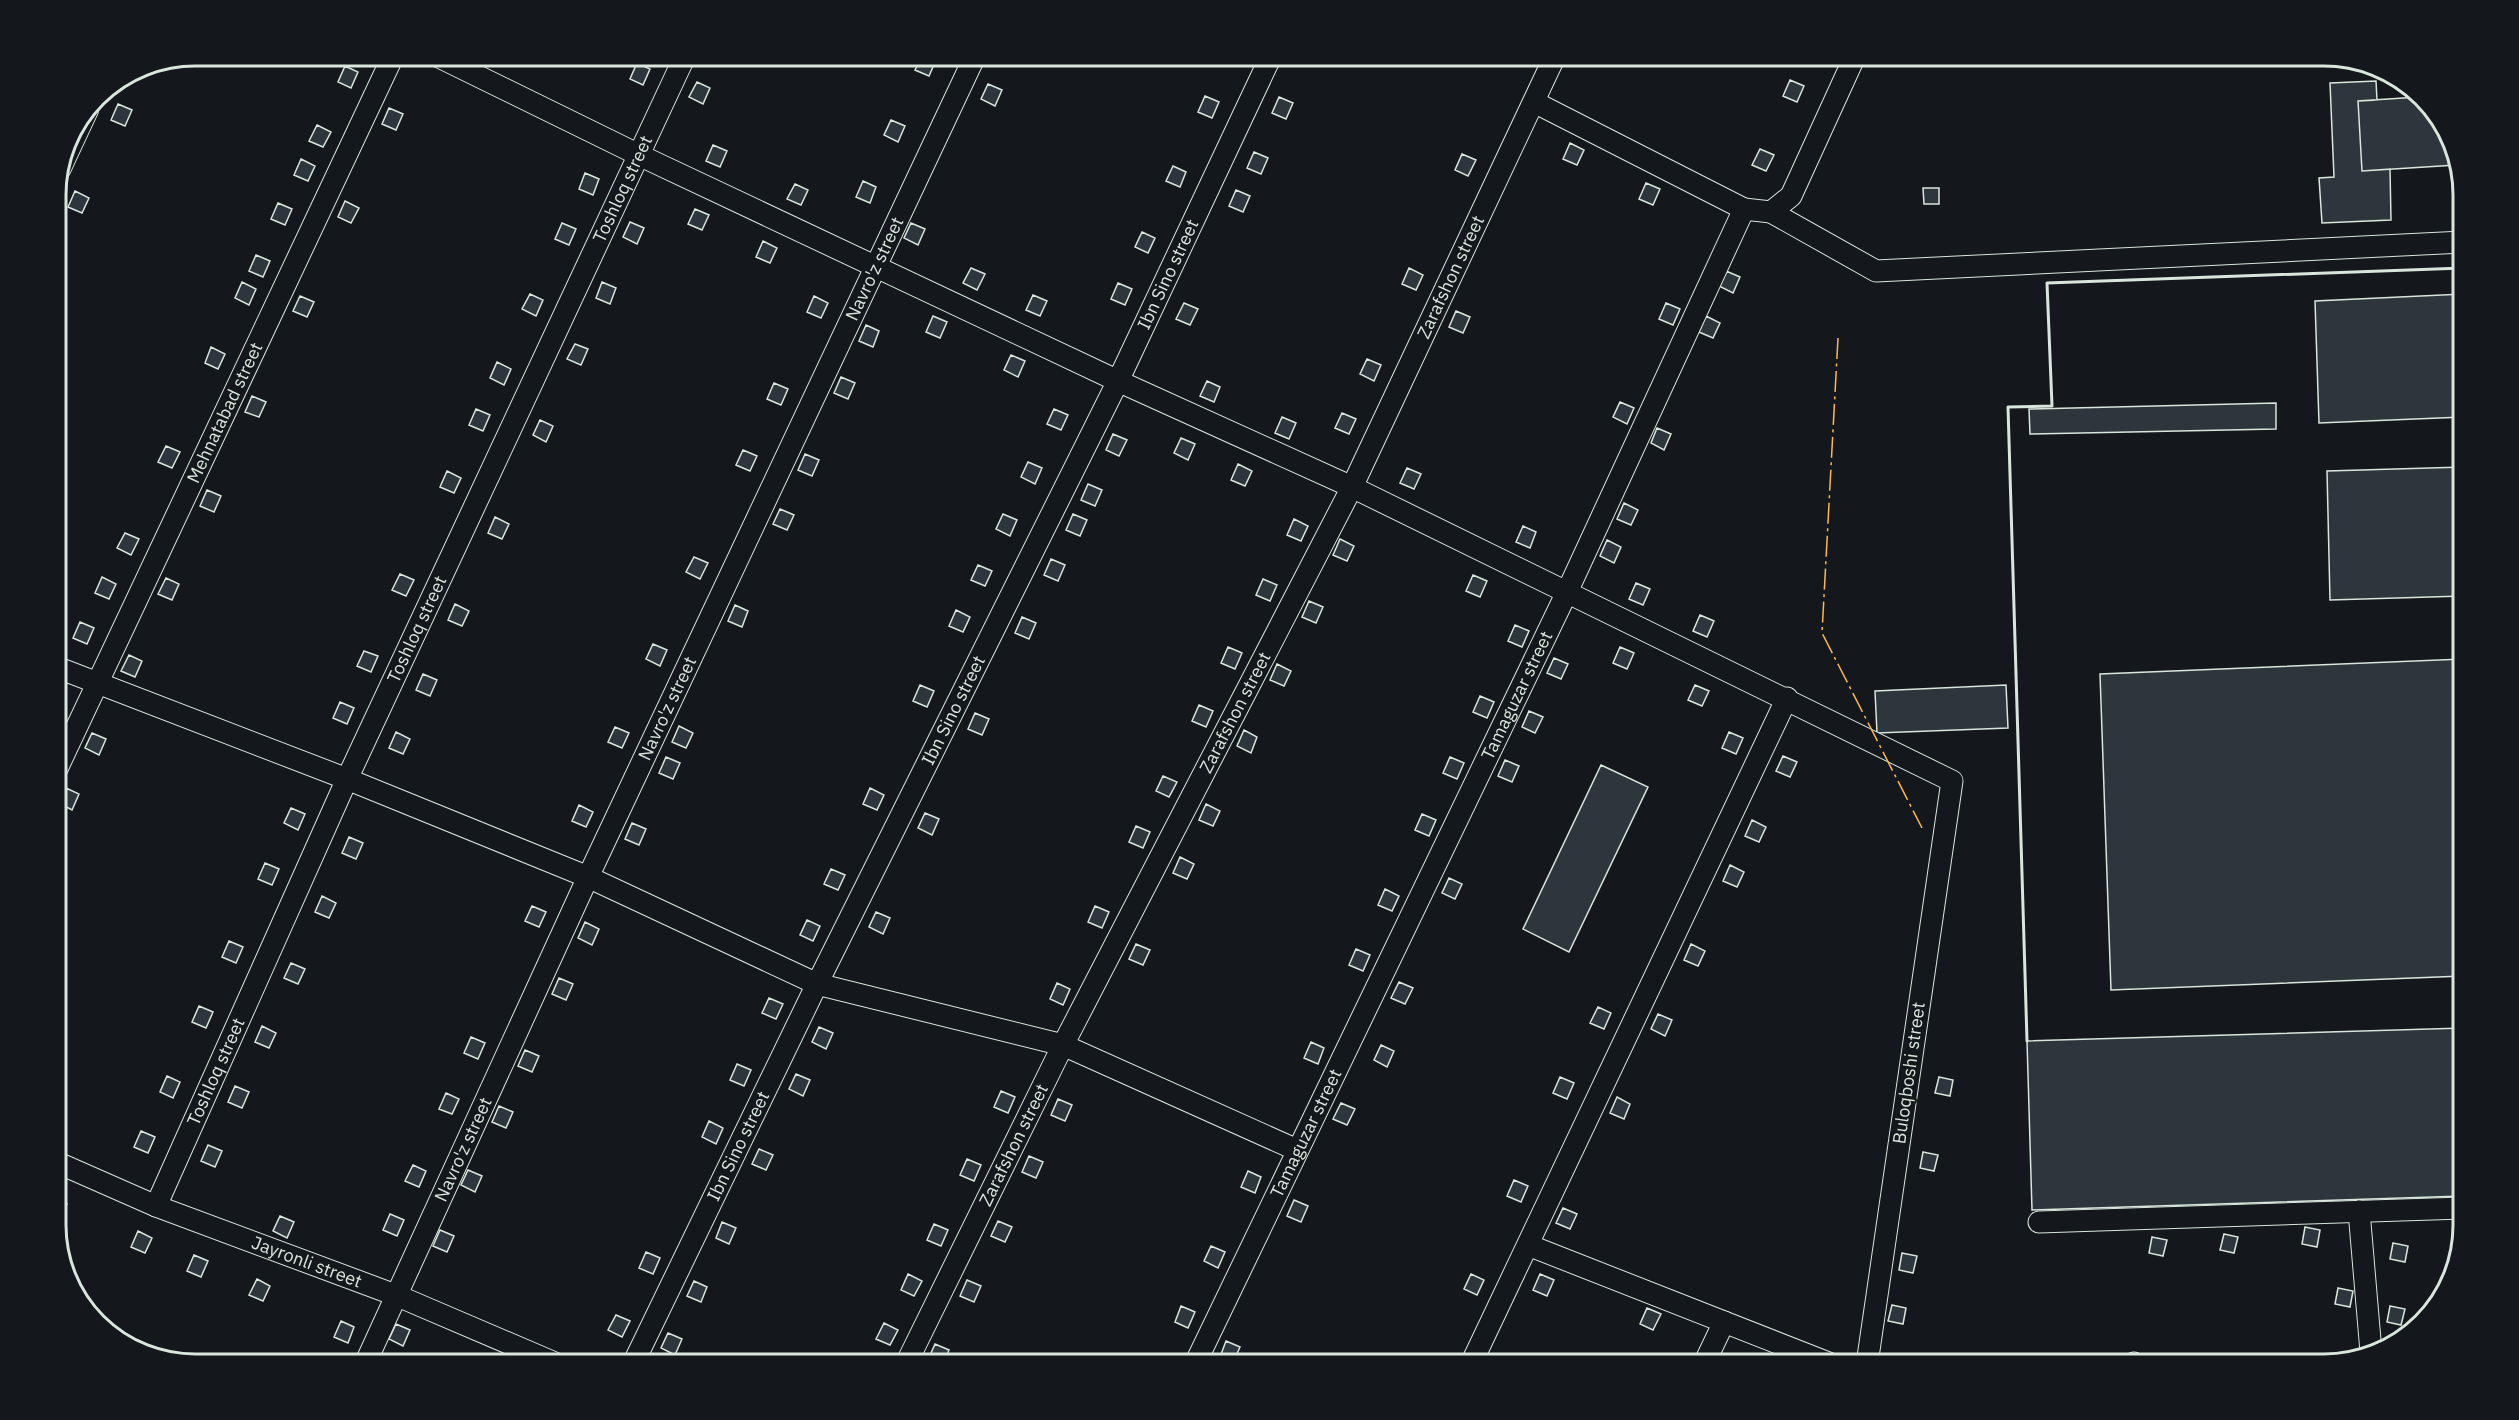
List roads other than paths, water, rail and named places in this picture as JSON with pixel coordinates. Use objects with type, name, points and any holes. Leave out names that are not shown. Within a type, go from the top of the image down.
[{"type":"street","name":"Mehnatаbаd street","points":[[66,750],[388,66]]},
{"type":"street","points":[[457,66],[639,155],[1118,381],[1352,487],[1787,698],[1476,1354]]},
{"type":"street","name":"Toshloq street","points":[[156,1206],[347,779],[680,66]]},
{"type":"street","name":"Navro'z street","points":[[370,1354],[588,877],[970,66]]},
{"type":"street","name":"Ibn Sino street","points":[[638,1354],[817,984],[1118,381],[1266,66]]},
{"type":"street","name":"Zarafshon street","points":[[911,1354],[1063,1045],[1352,487],[1550,66]]},
{"type":"street","points":[[1771,212],[1791,196],[1850,66]]},
{"type":"street","points":[[1534,102],[1744,209],[1771,212],[1876,271],[2453,242]]},
{"type":"street","name":"Tamaguzar street","points":[[1200,1354],[1567,592],[1744,209]]},
{"type":"street","points":[[66,672],[347,779],[588,877],[817,984],[1063,1045],[1297,1150]]},
{"type":"street","name":"Buloqboshi street","points":[[1787,698],[1952,781],[1869,1354]]},
{"type":"street","name":"Jayronli street","points":[[66,1166],[156,1206],[398,1296],[532,1354]]},
{"type":"street","points":[[2039,1222],[2453,1208]]},
{"type":"street","points":[[2359,1211],[2370,1345]]},
{"type":"street","points":[[1528,1245],[1804,1354]]},
{"type":"street","points":[[1709,1354],[1724,1322]]}]
